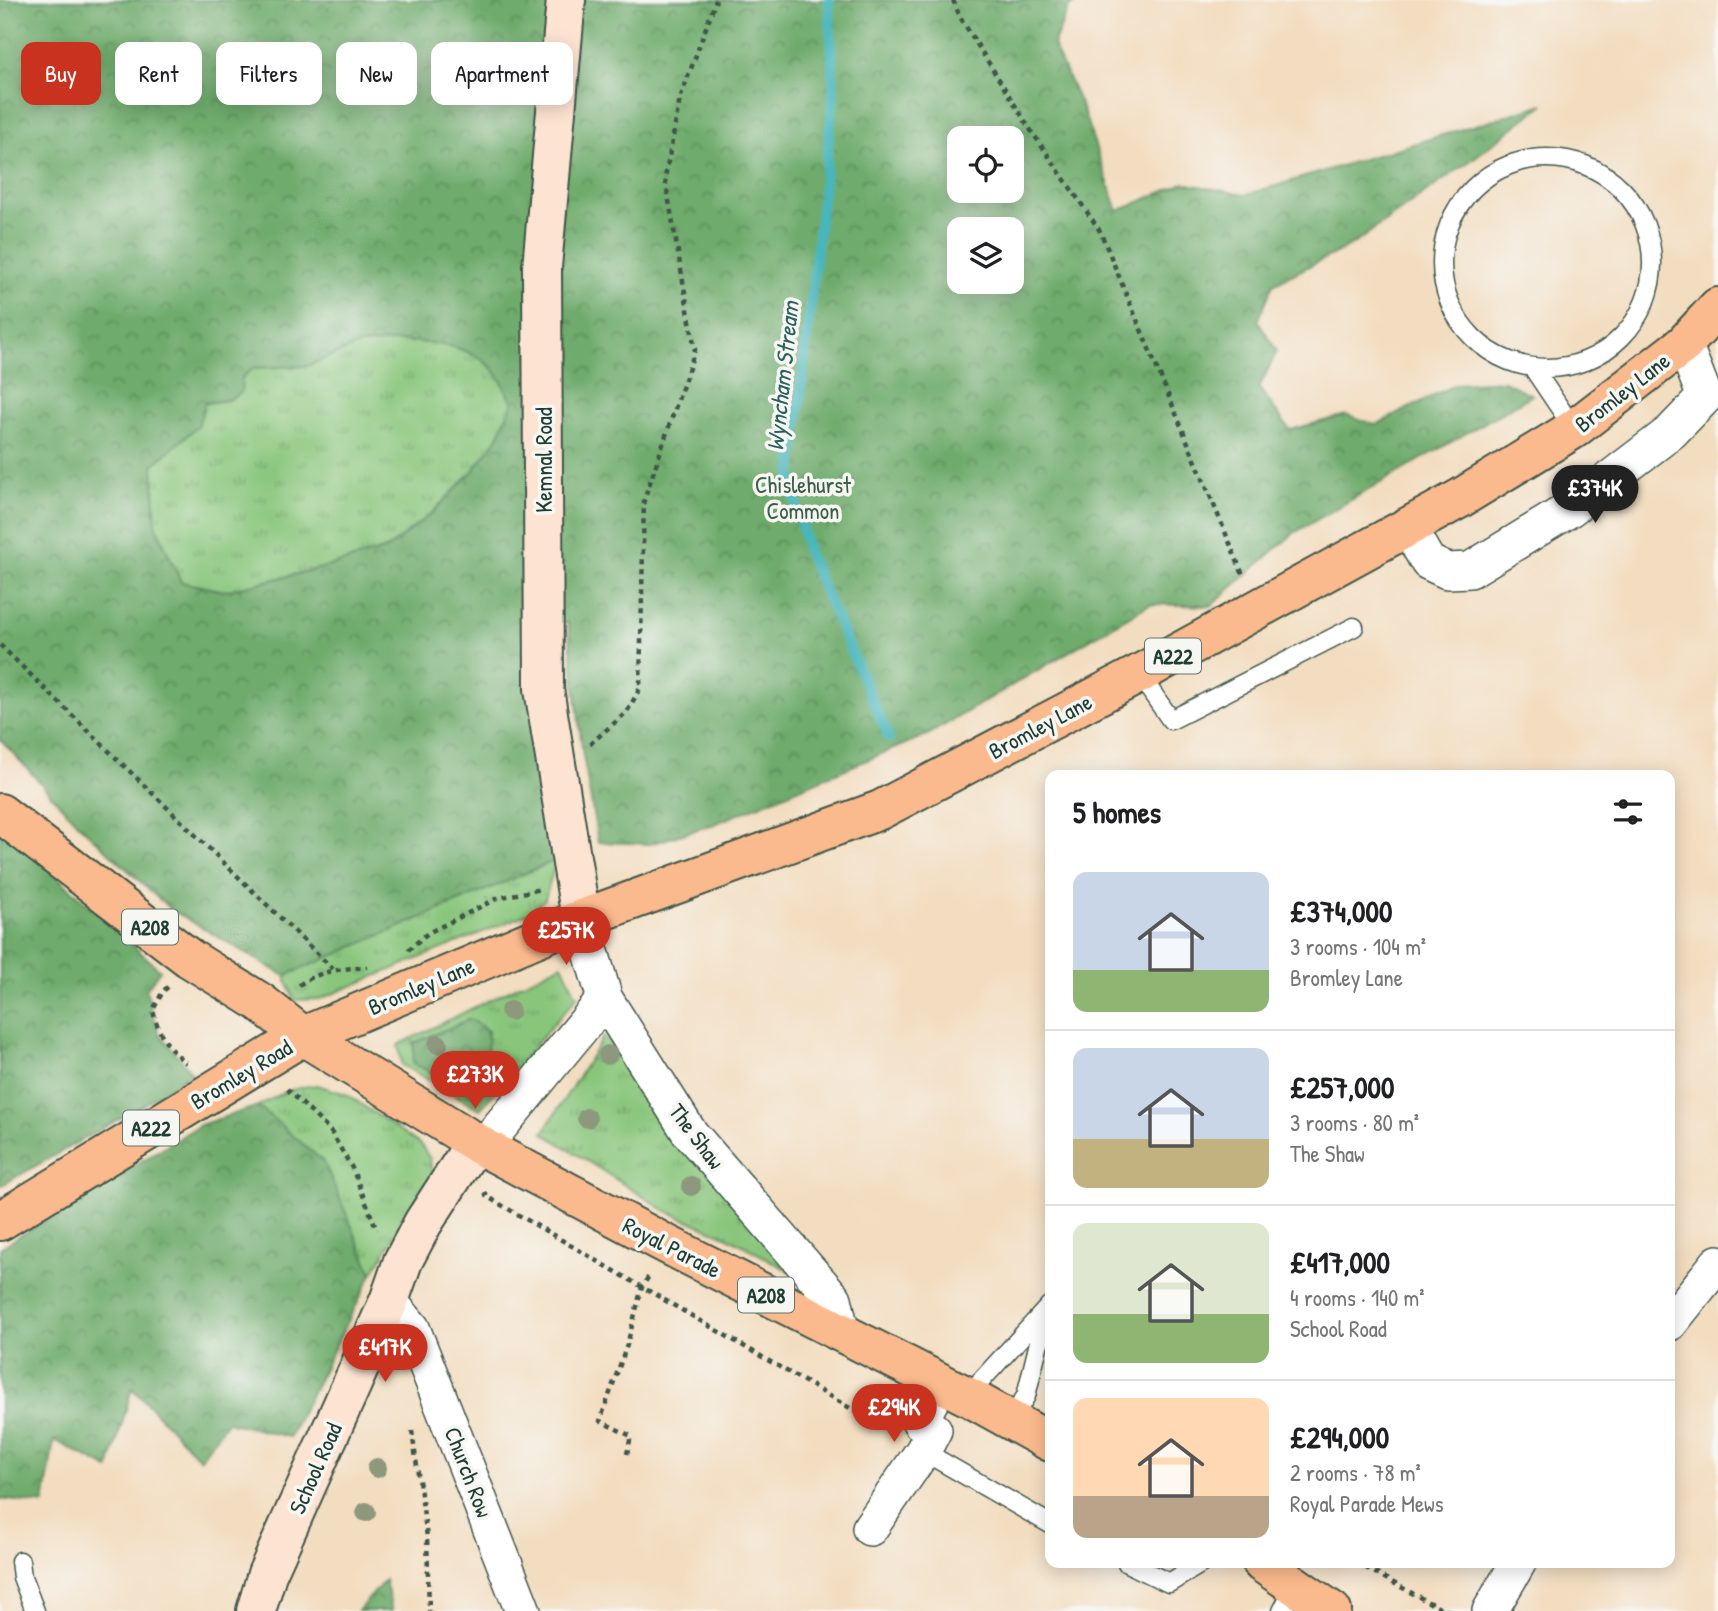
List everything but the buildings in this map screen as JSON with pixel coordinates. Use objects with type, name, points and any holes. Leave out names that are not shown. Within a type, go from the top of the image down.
[{"type":"main road","name":"Bromley Lane","points":[[303,1036],[578,900],[880,810],[1139,674],[1408,527],[1574,429],[1684,344],[1718,307]]},
{"type":"main road","name":"A208","points":[[0,813],[189,958],[260,1002],[303,1036]]},
{"type":"main road","name":"Bromley Road","points":[[0,1221],[303,1036]]},
{"type":"main road","name":"Royal Parade","points":[[303,1036],[479,1144],[666,1244],[1045,1439]]},
{"type":"main road","points":[[1266,1568],[1289,1599],[1332,1611]]},
{"type":"street","name":"Kemnal Road","points":[[566,0],[542,267],[544,689],[578,900]]},
{"type":"street","points":[[1408,527],[1428,562],[1447,571],[1470,570],[1570,509],[1671,432],[1705,397],[1684,344]]},
{"type":"street","name":"The Shaw","points":[[578,900],[605,999],[689,1132],[834,1299],[842,1334]]},
{"type":"street","points":[[479,1144],[605,999]]},
{"type":"street","name":"School Road","points":[[256,1611],[267,1574],[389,1301],[402,1261],[423,1223],[479,1144]]},
{"type":"street","points":[[1675,1317],[1718,1263]]},
{"type":"street","name":"Church Row","points":[[389,1301],[412,1328],[523,1611]]},
{"type":"street","points":[[870,1528],[923,1451],[934,1430],[920,1422],[954,1390]]},
{"type":"street","points":[[1490,1611],[1515,1568]]},
{"type":"lane","points":[[1533,368],[1567,367],[1599,355],[1626,334],[1644,306],[1652,273],[1650,239],[1637,208],[1615,182],[1586,165],[1551,158],[1515,162],[1483,178],[1459,205],[1444,237],[1441,272],[1450,307],[1471,337],[1499,358],[1533,368],[1574,429]]},
{"type":"lane","points":[[1139,674],[1171,720],[1354,627]]},
{"type":"lane","points":[[954,1390],[1045,1309]]},
{"type":"lane","points":[[1011,1420],[1026,1396],[1038,1342],[1045,1333]]},
{"type":"lane","points":[[923,1451],[1045,1521]]},
{"type":"lane","points":[[20,1561],[22,1577],[35,1611]]},
{"type":"lane","points":[[1138,1568],[1169,1583],[1194,1568]]},
{"type":"path","points":[[557,772],[627,712],[640,688],[644,500],[695,350],[665,178],[680,99],[716,0]]},
{"type":"path","points":[[953,0],[960,17],[1030,129],[1100,231],[1257,609]]},
{"type":"path","points":[[0,645],[333,969]]},
{"type":"path","points":[[407,952],[428,933],[498,898],[578,900]]},
{"type":"path","points":[[189,958],[178,980],[163,991],[153,1010],[156,1026],[167,1046],[196,1071],[231,1079],[281,1084],[331,1132],[352,1168],[380,1240]]},
{"type":"path","points":[[260,1002],[297,986],[312,976],[333,969],[378,967]]},
{"type":"path","points":[[479,1144],[486,1196],[923,1451]]},
{"type":"path","points":[[627,1454],[631,1436],[600,1421],[627,1345],[642,1287],[666,1244]]},
{"type":"path","points":[[411,1422],[427,1537],[429,1611]]},
{"type":"path","points":[[1366,1568],[1443,1609],[1452,1611]]},
{"type":"green space","name":"Chislehurst Common","points":[[0,0],[1078,0],[1069,7],[1053,45],[1082,108],[1118,211],[1184,183],[1245,195],[1544,104],[1470,161],[1352,245],[1273,284],[1258,321],[1277,351],[1259,388],[1290,430],[1346,415],[1376,425],[1456,384],[1504,381],[1532,395],[1294,533],[1211,606],[1150,604],[929,734],[712,825],[650,844],[598,842],[582,749],[568,623],[540,626],[556,860],[285,976],[170,909],[78,824],[0,739]],"holes":[[[402,341],[450,346],[483,360],[498,376],[513,402],[497,439],[473,471],[432,513],[387,549],[326,567],[225,591],[181,582],[156,527],[153,465],[198,426],[205,403],[228,400],[241,393],[242,377],[254,368],[306,366],[359,345]]]},
{"type":"green space","points":[[402,341],[461,349],[483,360],[501,380],[513,402],[497,439],[473,471],[432,513],[386,549],[326,567],[225,591],[181,582],[156,527],[153,465],[197,426],[205,403],[228,400],[242,377],[254,368],[306,366],[359,345]]},
{"type":"green space","points":[[0,825],[160,970],[146,990],[159,1033],[192,1073],[142,1106],[0,1186]]},
{"type":"green space","points":[[556,860],[545,899],[532,912],[320,999],[294,1000],[285,976]]},
{"type":"green space","points":[[562,964],[577,997],[480,1109],[402,1065],[398,1045]]},
{"type":"green space","points":[[470,1019],[488,1031],[487,1055],[475,1076],[442,1077],[413,1064],[414,1043]]},
{"type":"green space","points":[[604,1036],[804,1279],[728,1237],[666,1211],[543,1133]]},
{"type":"green space","points":[[317,1085],[346,1094],[421,1145],[430,1159],[432,1175],[372,1274],[324,1163],[258,1106],[286,1092]]},
{"type":"green space","points":[[258,1106],[324,1162],[372,1274],[289,1437],[227,1422],[200,1459],[132,1388],[109,1469],[54,1440],[44,1504],[0,1499],[0,1248],[200,1125]]},
{"type":"green space","points":[[385,1580],[392,1611],[358,1611]]},
{"type":"waterway","name":"Wyncham Stream","points":[[829,0],[834,92],[791,481],[808,553],[889,738]]}]
